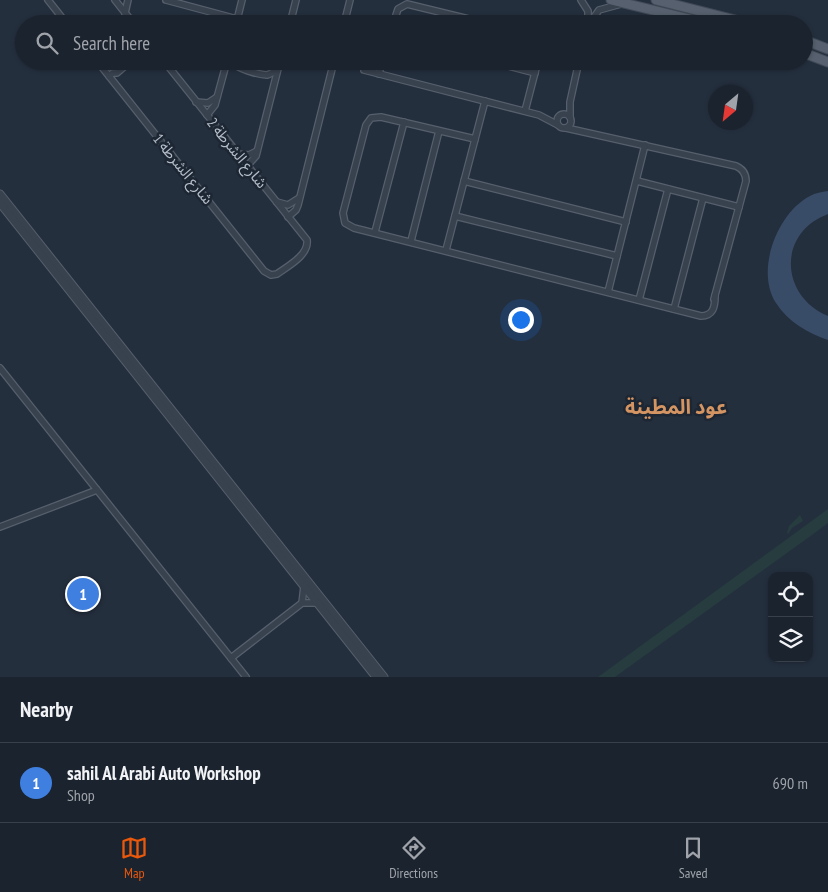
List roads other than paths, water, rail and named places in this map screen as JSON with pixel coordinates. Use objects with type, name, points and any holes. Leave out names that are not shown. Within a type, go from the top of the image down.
[{"type":"main road","points":[[611,0],[673,15]]},
{"type":"main road","points":[[656,0],[715,15]]},
{"type":"main road","points":[[813,43],[828,49]]},
{"type":"main road","points":[[813,56],[828,62]]},
{"type":"street","points":[[48,0],[60,15]]},
{"type":"street","points":[[125,13],[128,0]]},
{"type":"street","points":[[166,0],[217,15]]},
{"type":"street","points":[[238,15],[242,0]]},
{"type":"street","points":[[292,15],[296,0]]},
{"type":"street","points":[[346,15],[348,0]]},
{"type":"street","points":[[581,0],[588,15]]},
{"type":"street","points":[[116,1],[125,13]]},
{"type":"street","points":[[595,15],[599,10],[623,3]]},
{"type":"street","points":[[396,15],[398,9],[407,4],[452,15]]},
{"type":"street","name":"شارع الشرطة 1","points":[[104,70],[264,271],[277,274],[302,254],[307,246]]},
{"type":"street","points":[[111,78],[113,73],[120,70]]},
{"type":"street","name":"شارع الشرطة 2","points":[[171,70],[296,226],[306,240],[307,246]]},
{"type":"street","points":[[216,127],[216,102],[225,70]]},
{"type":"street","points":[[245,70],[266,75],[274,70]]},
{"type":"street","points":[[255,176],[257,154],[278,70]]},
{"type":"street","points":[[296,226],[294,218],[332,70]]},
{"type":"street","points":[[364,70],[539,115],[561,128],[588,132],[730,166],[742,176],[743,190],[715,296],[710,308],[707,311],[692,314],[360,229],[347,220],[345,205],[368,121],[371,118],[381,117],[475,139]]},
{"type":"street","points":[[379,74],[380,70]]},
{"type":"street","points":[[524,70],[535,73]]},
{"type":"street","points":[[525,111],[536,70]]},
{"type":"street","points":[[566,128],[571,123],[570,98],[577,70]]},
{"type":"street","points":[[558,125],[557,118],[570,98]]},
{"type":"street","points":[[446,250],[485,101]]},
{"type":"street","points":[[196,102],[216,102]]},
{"type":"street","points":[[205,113],[216,102]]},
{"type":"street","points":[[539,115],[567,114],[588,132]]},
{"type":"street","points":[[375,232],[404,122]]},
{"type":"street","points":[[411,241],[439,130]]},
{"type":"street","points":[[608,292],[645,146]]},
{"type":"street","points":[[238,154],[257,154]]},
{"type":"street","points":[[246,165],[257,154]]},
{"type":"street","points":[[464,181],[626,222]]},
{"type":"street","points":[[636,181],[739,207]]},
{"type":"street","points":[[639,300],[668,189]]},
{"type":"street","points":[[0,194],[384,677]]},
{"type":"street","points":[[674,309],[703,198]]},
{"type":"street","points":[[275,201],[281,205],[288,206],[299,200]]},
{"type":"street","points":[[286,215],[299,200]]},
{"type":"street","points":[[0,203],[376,677]]},
{"type":"street","points":[[286,215],[296,210]]},
{"type":"street","points":[[455,216],[617,256]]},
{"type":"street","points":[[0,368],[246,677]]},
{"type":"street","points":[[0,527],[97,490]]},
{"type":"street","points":[[302,603],[304,586]]},
{"type":"street","points":[[231,658],[302,603],[317,603]]},
{"type":"water","points":[[828,191],[828,214],[811,223],[800,235],[793,249],[791,265],[793,280],[801,294],[812,307],[828,316],[828,340],[806,330],[786,316],[776,303],[770,290],[768,275],[773,244],[779,229],[788,215],[798,204],[810,196]]},
{"type":"place","name":"sahil Al Arabi Auto Workshop","points":[[83,594]]},
{"type":"district","name":"عود المطينة","points":[[676,407]]}]
